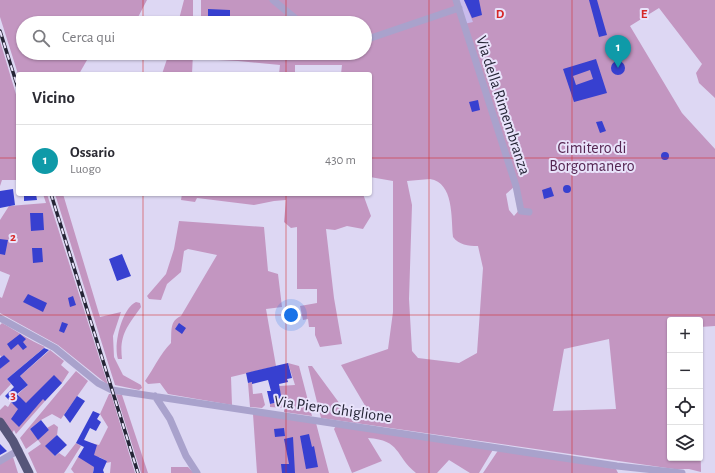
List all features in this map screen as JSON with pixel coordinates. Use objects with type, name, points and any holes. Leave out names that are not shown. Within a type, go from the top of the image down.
[{"type":"main road","points":[[0,422],[18,450],[29,473]]},
{"type":"street","points":[[274,0],[293,16]]},
{"type":"street","name":"Via della Rimembranza","points":[[456,0],[516,186],[520,211],[529,212]]},
{"type":"street","points":[[372,38],[459,8]]},
{"type":"street","name":"Via Piero Ghiglione","points":[[0,318],[55,348],[105,388],[617,466],[682,473]]},
{"type":"street","points":[[155,396],[170,419],[186,456],[197,473]]},
{"type":"street","points":[[0,461],[18,450]]},
{"type":"green space","points":[[0,0],[147,0],[139,16],[16,16],[16,60],[87,60],[80,72],[17,72],[0,17]]},
{"type":"green space","points":[[184,0],[193,0],[193,16],[180,16]]},
{"type":"green space","name":"Cimitero di Borgomanero","points":[[201,0],[715,0],[715,98],[699,83],[696,73],[702,64],[659,8],[630,26],[682,113],[715,149],[715,326],[703,327],[703,317],[667,317],[667,461],[701,461],[701,472],[689,469],[674,469],[321,418],[308,366],[312,366],[351,419],[370,420],[370,414],[341,365],[388,349],[393,312],[393,181],[372,177],[372,72],[341,72],[342,65],[295,65],[295,72],[279,72],[280,65],[218,60],[372,60],[372,16],[201,16]],"holes":[[[430,179],[438,182],[443,187],[450,202],[453,237],[458,242],[471,246],[478,246],[483,268],[477,353],[459,363],[418,358],[412,351],[409,299],[412,205],[407,181]],[[515,186],[520,209],[514,216],[509,210],[506,194]],[[609,339],[616,409],[553,411],[564,349]]]},
{"type":"green space","points":[[0,41],[16,94],[16,180],[2,180],[0,186]]},
{"type":"green space","points":[[167,60],[193,60],[192,72],[163,72]]},
{"type":"green space","points":[[44,196],[48,196],[108,385],[58,345],[0,313],[0,297],[2,298],[10,275],[0,271],[0,220],[9,206],[46,203]]},
{"type":"green space","points":[[56,196],[64,196],[100,317],[121,312],[113,336],[114,357],[123,375],[141,385],[142,388],[139,390],[115,385]]},
{"type":"green space","points":[[182,196],[364,196],[371,216],[363,229],[347,226],[335,230],[326,229],[334,298],[342,344],[320,347],[315,335],[315,327],[309,327],[308,319],[303,320],[300,306],[317,303],[317,289],[297,289],[297,227],[291,228],[284,222],[286,200],[254,205],[197,198],[195,202],[181,200]]},
{"type":"green space","points":[[179,221],[264,227],[268,271],[278,274],[282,307],[266,309],[276,366],[231,377],[232,405],[168,394],[160,383],[148,384],[145,381],[160,356],[171,343],[173,324],[177,318],[181,316],[217,255],[188,249],[184,251],[181,272],[167,284],[161,300],[149,299],[147,296],[166,274],[174,249]]},
{"type":"green space","points":[[136,302],[140,303],[141,307],[123,337],[121,350],[122,359],[118,359],[117,345],[120,328],[127,311]]},
{"type":"green space","points":[[2,323],[45,347],[7,379],[11,384],[0,396],[0,369],[9,361],[4,355],[1,357],[0,355],[0,325]]},
{"type":"green space","points":[[50,350],[64,361],[61,365],[69,372],[62,383],[16,434],[14,430],[12,433],[0,417],[0,410],[5,405],[8,407],[11,402],[13,404],[20,397],[18,394],[28,385],[20,376]]},
{"type":"green space","points":[[288,363],[299,366],[312,416],[284,412],[284,408],[270,407],[270,404],[282,401],[279,386],[295,385]]},
{"type":"green space","points":[[76,371],[88,381],[61,419],[52,414],[41,420],[30,429],[38,439],[49,430],[47,428],[54,424],[58,427],[57,435],[46,446],[55,456],[59,453],[65,457],[76,443],[81,446],[64,473],[37,473],[28,453],[41,444],[38,440],[26,449],[20,438]]},
{"type":"green space","points":[[252,382],[253,394],[262,393],[265,405],[262,408],[250,407],[248,383]]},
{"type":"green space","points":[[109,394],[111,394],[135,473],[110,473],[111,462],[106,463],[107,461],[99,457],[93,473],[74,473],[71,469],[78,457],[92,454],[91,443],[99,445],[108,427],[100,414]]},
{"type":"green space","points":[[116,394],[122,395],[148,473],[141,473]]},
{"type":"green space","points":[[253,414],[316,423],[329,473],[257,473]]},
{"type":"green space","points":[[336,426],[494,448],[479,473],[470,473],[449,460],[437,473],[416,473],[409,467],[392,445],[379,439],[368,438],[382,461],[352,473],[334,429]]},
{"type":"green space","points":[[499,449],[616,469],[618,473],[483,473]]},
{"type":"green space","points":[[13,457],[18,473],[0,473],[0,464]]},
{"type":"green space","points":[[171,467],[188,467],[194,473],[171,473]]},
{"type":"shaded area","points":[[456,0],[464,0],[473,22],[464,24]]},
{"type":"building","points":[[464,0],[479,0],[482,15],[472,18]]},
{"type":"building","points":[[589,0],[597,0],[607,35],[599,37]]},
{"type":"building","points":[[208,9],[230,10],[230,16],[208,16]]},
{"type":"building","points":[[596,59],[607,93],[574,102],[563,69]],"holes":[[[590,70],[593,79],[576,85],[573,76]]]},
{"type":"building","points":[[618,61],[623,63],[625,68],[623,73],[618,75],[613,73],[611,68],[613,63]]},
{"type":"building","points":[[478,100],[480,110],[472,112],[469,102]]},
{"type":"building","points":[[602,121],[606,131],[600,133],[596,122]]},
{"type":"building","points":[[663,152],[667,152],[669,156],[667,160],[663,160],[661,158],[661,154]]},
{"type":"building","points":[[565,185],[569,185],[571,189],[569,193],[565,193],[563,191],[563,187]]},
{"type":"building","points":[[551,187],[554,196],[544,199],[542,190]]},
{"type":"building","points":[[13,189],[15,205],[0,208],[0,191]]},
{"type":"building","points":[[24,196],[36,196],[37,200],[24,201]]},
{"type":"building","points":[[30,213],[43,213],[44,230],[31,231]]},
{"type":"building","points":[[0,239],[8,240],[5,255],[0,254]]},
{"type":"building","points":[[32,248],[42,248],[43,262],[33,263]]},
{"type":"building","points":[[122,254],[131,276],[117,281],[109,259]]},
{"type":"building","points":[[28,294],[47,303],[43,312],[23,302]]},
{"type":"building","points":[[73,296],[76,305],[70,307],[68,298]]},
{"type":"building","points":[[62,322],[68,324],[64,333],[59,331]]},
{"type":"building","points":[[179,323],[186,328],[182,334],[175,329]]},
{"type":"building","points":[[20,334],[26,339],[23,342],[27,347],[23,350],[18,344],[11,350],[7,344]]},
{"type":"building","points":[[44,348],[49,350],[20,376],[28,385],[17,394],[26,403],[54,375],[62,383],[45,401],[43,399],[19,427],[11,419],[18,409],[5,396],[14,387],[7,379]]},
{"type":"building","points":[[4,355],[10,361],[0,369],[0,358]]},
{"type":"building","points":[[288,363],[292,378],[287,379],[288,382],[279,384],[282,401],[270,404],[267,391],[271,391],[268,380],[252,384],[252,382],[248,383],[246,373]]},
{"type":"building","points":[[77,396],[85,401],[70,423],[64,415]]},
{"type":"building","points":[[93,411],[100,414],[97,419],[101,422],[96,431],[90,428],[84,440],[97,445],[94,455],[107,461],[103,470],[104,473],[93,473],[94,467],[78,457],[84,447],[76,443]]},
{"type":"building","points":[[41,420],[49,430],[38,440],[30,429]]},
{"type":"building","points":[[284,428],[285,436],[275,437],[274,429]]},
{"type":"building","points":[[309,434],[312,447],[314,446],[318,467],[306,469],[300,436]]},
{"type":"building","points":[[57,435],[67,445],[55,456],[45,446]]},
{"type":"building","points":[[293,437],[295,473],[282,473],[281,464],[289,464],[284,439]]},
{"type":"building","points":[[0,444],[7,451],[0,455]]},
{"type":"railway","points":[[0,31],[16,82]]},
{"type":"railway","points":[[52,196],[138,473]]},
{"type":"place","name":"Ossario","points":[[618,68]]}]
